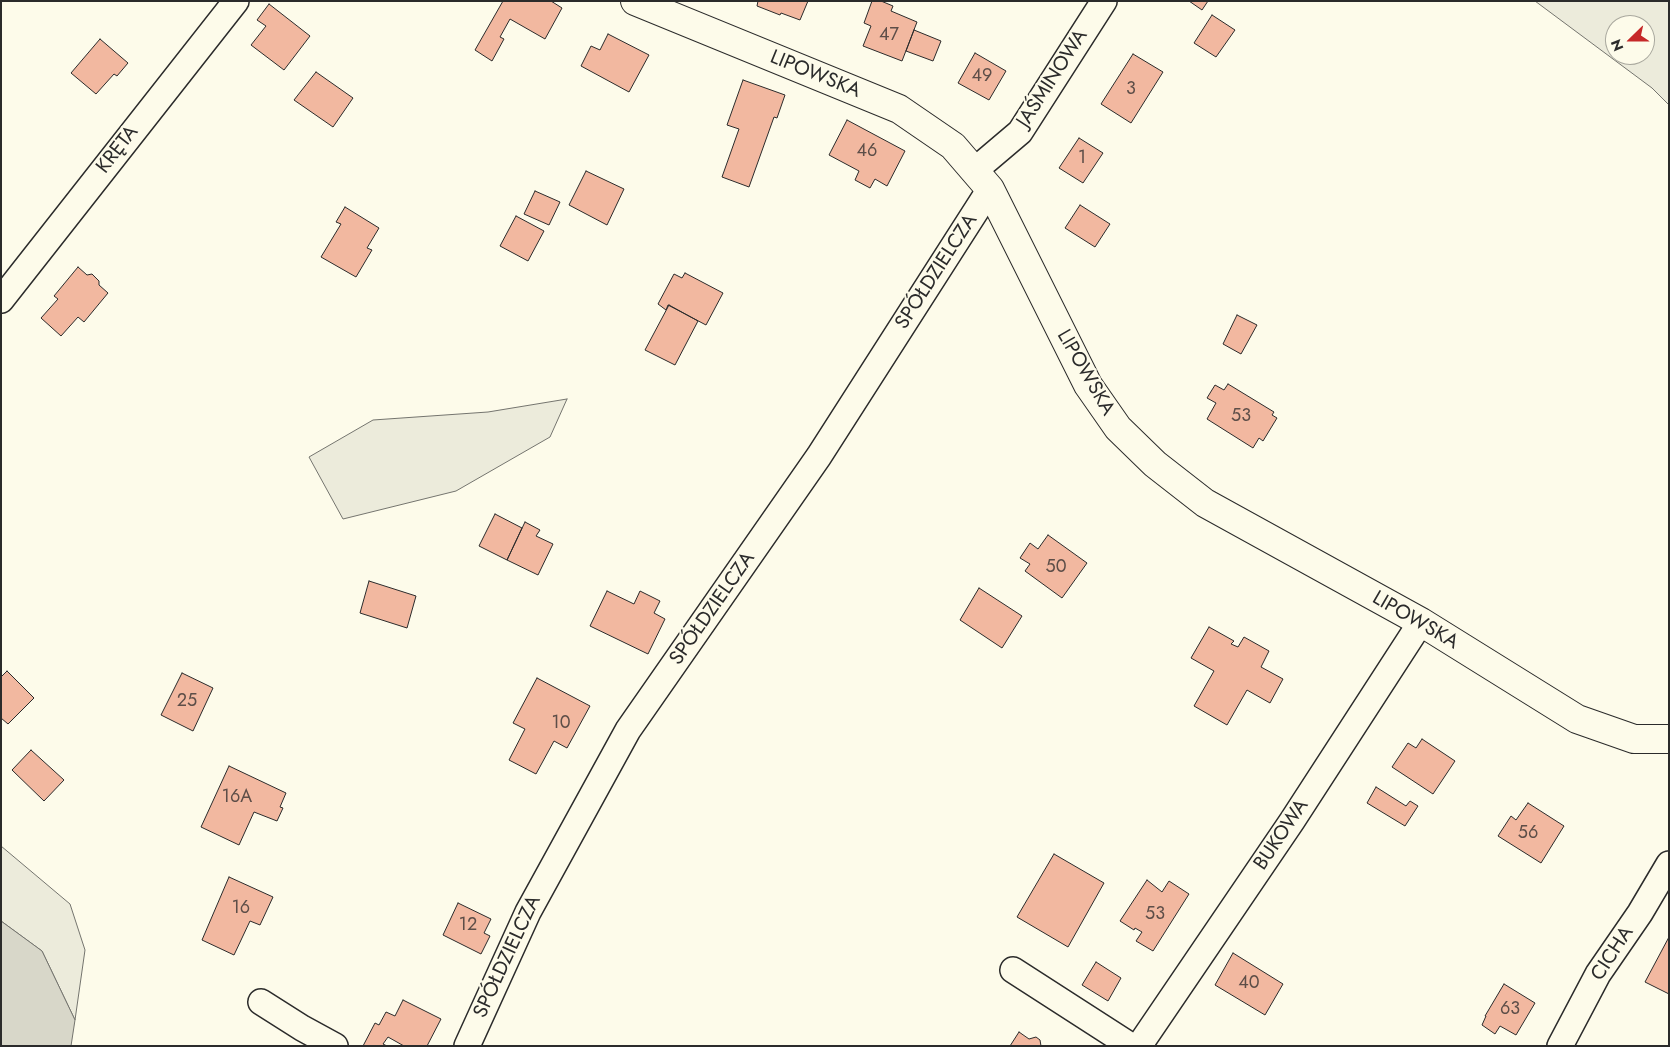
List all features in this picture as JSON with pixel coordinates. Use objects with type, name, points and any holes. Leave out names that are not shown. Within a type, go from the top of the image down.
[{"type":"street","name":"KRĘTA","points":[[1,300],[236,1]]},
{"type":"street","name":"LIPOWSKA","points":[[636,1],[899,109],[953,146],[982,180],[1088,385],[1118,428],[1155,464],[1205,503],[1421,622],[1577,719],[1634,739],[1669,739]]},
{"type":"street","name":"JAŚMINOWA","points":[[982,180],[1020,132],[1104,1]]},
{"type":"street","name":"SPÓŁDZIELCZA","points":[[467,1046],[528,912],[628,730],[819,456],[982,180]]},
{"type":"street","name":"BUKOWA","points":[[1139,1046],[1292,821],[1421,622]]},
{"type":"street","name":"CICHA","points":[[1560,1046],[1598,974],[1640,913],[1669,864]]},
{"type":"street","points":[[1013,970],[1131,1046]]},
{"type":"street","points":[[261,1002],[335,1046]]},
{"type":"shaded area","points":[[1535,1],[1669,1],[1669,105],[1652,88],[1621,65],[1655,65],[1655,15],[1605,15],[1605,53]]},
{"type":"shaded area","points":[[567,399],[550,437],[456,491],[343,519],[309,457],[373,420],[488,412]]},
{"type":"shaded area","points":[[1,846],[70,904],[85,950],[75,1020],[42,951],[1,921]]},
{"type":"shaded area","points":[[1,921],[42,951],[75,1020],[71,1046],[1,1046]]},
{"type":"building","points":[[503,1],[551,1],[562,8],[545,39],[510,19],[500,37],[504,39],[492,61],[475,50]]},
{"type":"building","points":[[758,1],[808,1],[800,20],[757,6]]},
{"type":"building","points":[[872,1],[881,1],[893,6],[891,11],[917,22],[902,61],[863,46],[871,26],[864,23]]},
{"type":"building","points":[[1189,1],[1208,1],[1202,10]]},
{"type":"building","points":[[269,4],[310,36],[284,70],[251,45],[266,26],[257,20]]},
{"type":"building","points":[[1212,15],[1235,30],[1216,57],[1194,43]]},
{"type":"building","points":[[914,30],[941,41],[933,61],[906,51]]},
{"type":"building","points":[[608,34],[649,55],[629,92],[581,66],[591,46],[600,50]]},
{"type":"building","points":[[100,39],[128,63],[117,76],[114,74],[96,94],[71,73]]},
{"type":"building","points":[[975,53],[1006,71],[989,100],[958,83]]},
{"type":"building","points":[[1133,54],[1163,72],[1131,123],[1101,104]]},
{"type":"building","points":[[316,72],[353,98],[333,127],[294,100]]},
{"type":"building","points":[[743,80],[785,95],[777,118],[774,117],[749,187],[722,177],[739,129],[727,125]]},
{"type":"building","points":[[847,120],[905,151],[887,186],[875,179],[870,188],[855,180],[859,171],[829,155]]},
{"type":"building","points":[[1079,138],[1103,153],[1083,183],[1059,168]]},
{"type":"building","points":[[586,171],[624,189],[607,225],[569,205]]},
{"type":"building","points":[[535,191],[560,202],[549,225],[524,214]]},
{"type":"building","points":[[1080,205],[1110,224],[1095,247],[1065,228]]},
{"type":"building","points":[[345,207],[379,228],[367,248],[372,250],[356,277],[321,257],[341,224],[336,222]]},
{"type":"building","points":[[516,216],[544,231],[528,261],[500,246]]},
{"type":"building","points":[[78,267],[87,275],[92,274],[99,281],[99,285],[108,293],[84,322],[78,317],[61,336],[41,318],[58,299],[54,296]]},
{"type":"building","points":[[685,273],[723,293],[706,325],[668,305],[666,310],[658,304],[674,274],[682,278]]},
{"type":"building","points":[[669,305],[698,321],[675,365],[645,350]]},
{"type":"building","points":[[1237,315],[1257,325],[1241,354],[1223,344]]},
{"type":"building","points":[[1228,384],[1274,412],[1272,415],[1277,418],[1263,441],[1259,438],[1253,448],[1207,419],[1216,403],[1207,398],[1215,385],[1224,390]]},
{"type":"building","points":[[495,514],[522,528],[507,560],[479,546]]},
{"type":"building","points":[[525,522],[540,530],[536,536],[553,544],[538,575],[507,560]]},
{"type":"building","points":[[1048,535],[1087,563],[1062,598],[1025,571],[1030,564],[1020,558],[1030,543],[1038,549]]},
{"type":"building","points":[[369,581],[416,596],[407,628],[360,613]]},
{"type":"building","points":[[979,588],[1022,616],[1002,648],[960,620]]},
{"type":"building","points":[[607,591],[634,604],[640,591],[660,601],[654,613],[665,619],[648,654],[590,626]]},
{"type":"building","points":[[1209,627],[1234,641],[1231,644],[1238,647],[1244,637],[1269,651],[1261,667],[1283,679],[1270,703],[1247,690],[1227,725],[1194,706],[1214,671],[1191,658]]},
{"type":"building","points":[[7,671],[34,698],[8,724],[1,718],[1,677]]},
{"type":"building","points":[[182,673],[213,688],[193,731],[161,715]]},
{"type":"building","points":[[537,678],[590,706],[567,748],[554,741],[536,774],[509,760],[525,729],[513,723]]},
{"type":"building","points":[[1422,739],[1455,761],[1433,794],[1392,767],[1408,743],[1416,748]]},
{"type":"building","points":[[31,750],[64,780],[44,801],[12,770]]},
{"type":"building","points":[[229,766],[286,793],[280,807],[283,808],[277,821],[254,812],[239,845],[201,827]]},
{"type":"building","points":[[1376,787],[1406,806],[1410,801],[1418,806],[1405,826],[1367,803]]},
{"type":"building","points":[[1528,803],[1564,826],[1541,863],[1498,836],[1511,816],[1516,820]]},
{"type":"building","points":[[1054,854],[1104,883],[1068,947],[1017,917]]},
{"type":"building","points":[[229,877],[273,897],[260,925],[250,921],[234,955],[202,940]]},
{"type":"building","points":[[1147,880],[1162,892],[1169,881],[1189,894],[1153,951],[1136,941],[1142,932],[1135,928],[1134,930],[1120,921]]},
{"type":"building","points":[[458,903],[491,919],[484,933],[490,936],[481,954],[443,935]]},
{"type":"building","points":[[1669,937],[1669,994],[1645,982]]},
{"type":"building","points":[[1233,953],[1283,984],[1265,1015],[1215,985]]},
{"type":"building","points":[[1096,962],[1121,978],[1108,1001],[1082,985]]},
{"type":"building","points":[[1504,984],[1535,1003],[1516,1035],[1500,1026],[1495,1034],[1482,1025],[1485,1016]]},
{"type":"building","points":[[403,1000],[441,1019],[427,1046],[404,1046],[388,1037],[383,1044],[387,1046],[363,1046],[375,1023],[379,1025],[386,1012],[395,1016]]},
{"type":"building","points":[[1019,1032],[1029,1039],[1036,1037],[1040,1040],[1041,1046],[1010,1046]]}]
